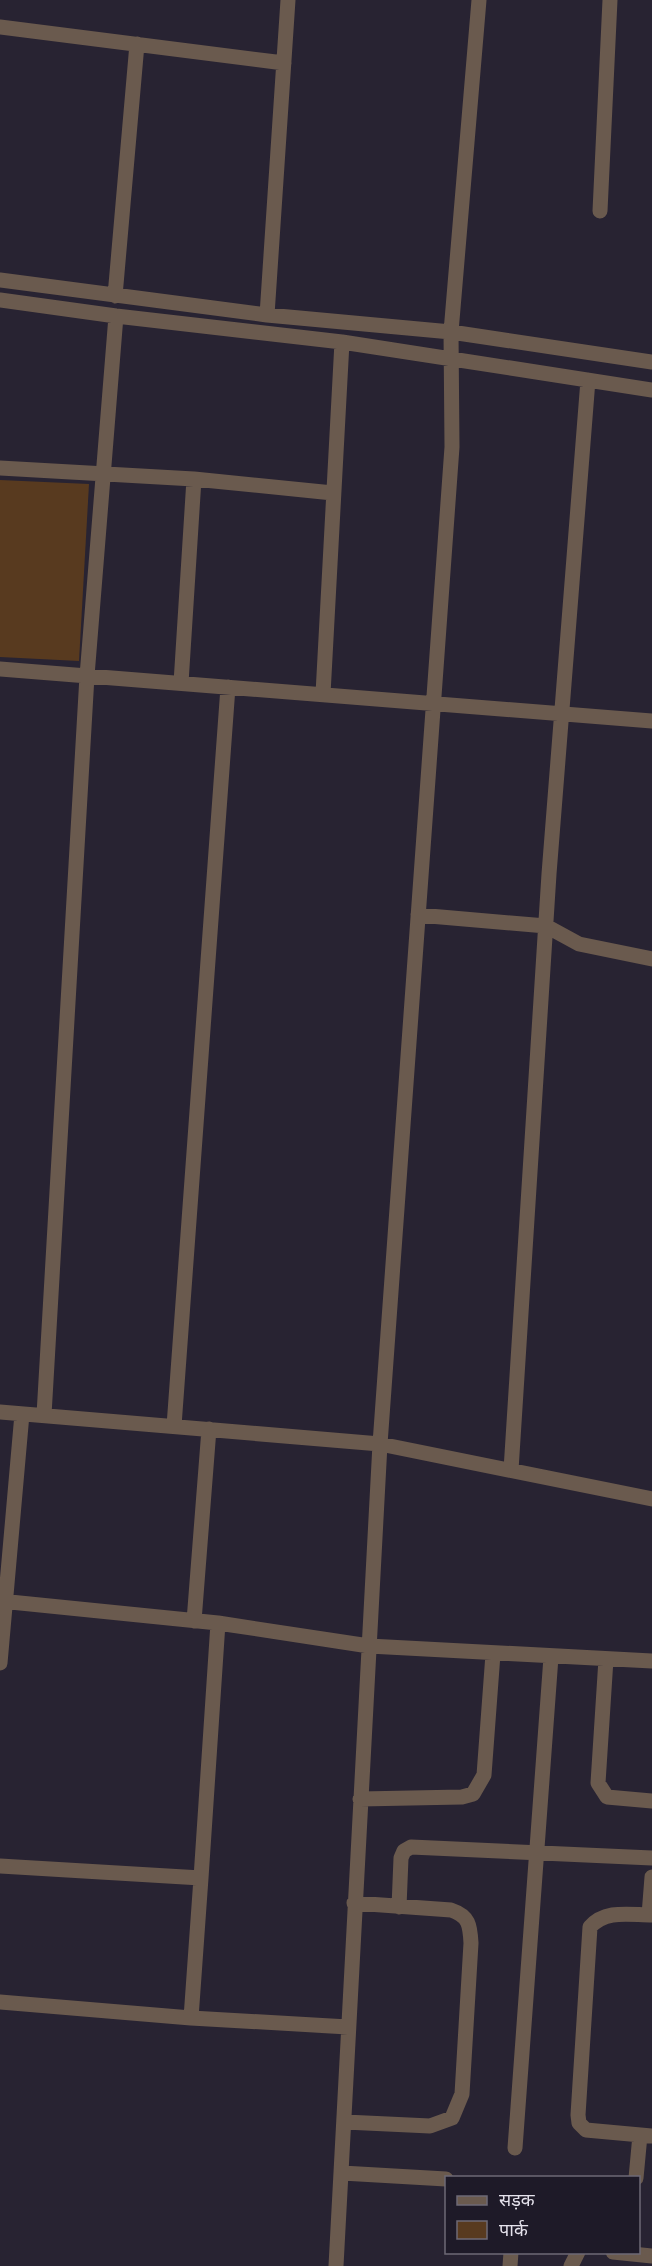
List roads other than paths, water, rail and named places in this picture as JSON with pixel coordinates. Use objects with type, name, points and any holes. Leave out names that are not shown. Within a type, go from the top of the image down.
[{"type":"street","points":[[267,315],[288,0]]},
{"type":"street","points":[[336,2266],[380,1444],[452,447],[449,358],[479,0]]},
{"type":"street","points":[[600,211],[610,0]]},
{"type":"street","points":[[0,27],[284,63]]},
{"type":"street","points":[[115,296],[137,44]]},
{"type":"street","points":[[0,280],[267,315],[451,332],[652,362]]},
{"type":"street","points":[[0,300],[342,342],[652,390]]},
{"type":"street","points":[[44,1415],[87,676],[116,316]]},
{"type":"street","points":[[323,694],[342,342]]},
{"type":"street","points":[[511,1470],[561,712],[588,380]]},
{"type":"street","points":[[0,468],[194,479],[333,493]]},
{"type":"street","points":[[181,683],[194,479]]},
{"type":"street","points":[[0,669],[652,721]]},
{"type":"street","points":[[174,1426],[228,687]]},
{"type":"street","points":[[418,915],[546,926],[579,944],[652,959]]},
{"type":"street","points":[[0,1412],[380,1444],[652,1499]]},
{"type":"street","points":[[0,1663],[2,1602],[22,1414]]},
{"type":"street","points":[[194,1621],[209,1429]]},
{"type":"street","points":[[2,1602],[218,1623],[369,1646],[652,1661]]},
{"type":"street","points":[[191,2018],[218,1623]]},
{"type":"street","points":[[360,1799],[462,1797],[473,1794],[484,1775],[493,1654]]},
{"type":"street","points":[[515,2148],[551,1657]]},
{"type":"street","points":[[606,1659],[598,1783],[607,1797],[652,1801]]},
{"type":"street","points":[[399,1906],[401,1857],[411,1847],[652,1858]]},
{"type":"street","points":[[0,1866],[201,1878]]},
{"type":"street","points":[[636,2176],[646,2135],[586,2130],[579,2123],[578,2115],[590,1927],[597,1918],[607,1914],[650,1915],[652,1877]]},
{"type":"street","points":[[345,2122],[430,2126],[452,2118],[462,2094],[471,1943],[470,1922],[462,1914],[451,1910],[354,1903]]},
{"type":"street","points":[[0,2002],[191,2018],[348,2026]]},
{"type":"street","points":[[342,2173],[445,2179]]}]
